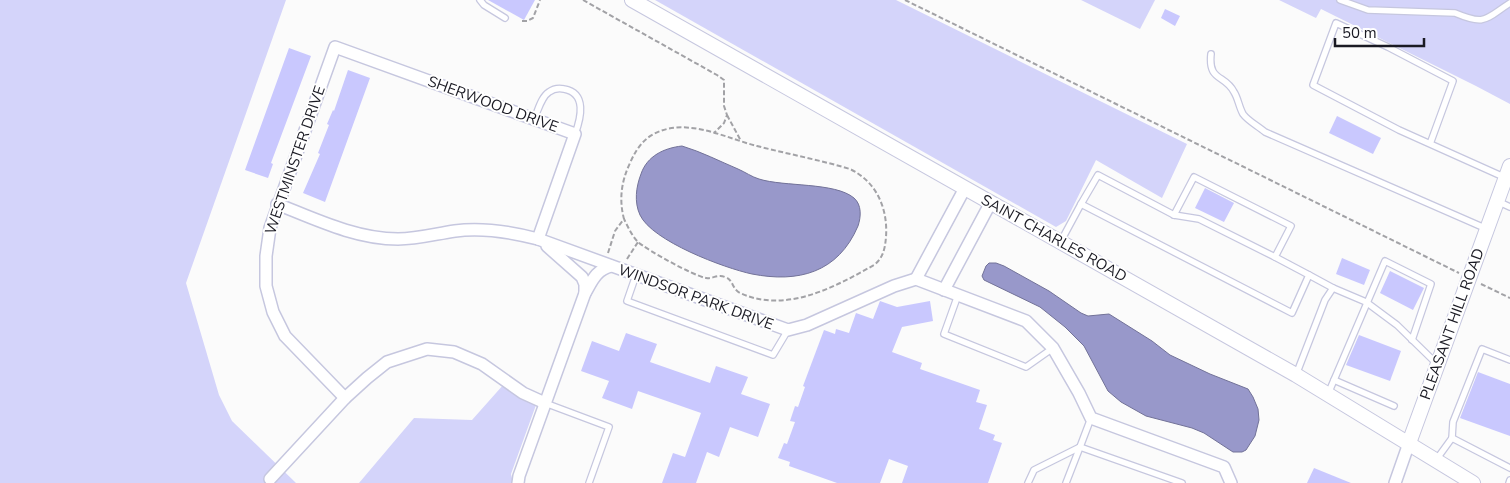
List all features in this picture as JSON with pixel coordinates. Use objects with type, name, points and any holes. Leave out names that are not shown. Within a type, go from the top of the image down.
[{"type":"street","name":"SAINT CHARLES ROAD","points":[[632,0],[1296,375],[1472,483]]},
{"type":"street","name":"SHERWOOD DRIVE","points":[[335,46],[575,134],[538,239]]},
{"type":"street","name":"WESTMINSTER DRIVE","points":[[335,46],[270,228],[266,256],[266,286],[273,312],[285,336],[345,398]]},
{"type":"street","name":"PLEASANT HILL ROAD","points":[[1394,483],[1508,172]]},
{"type":"street","points":[[965,188],[916,280],[1026,321],[1053,348],[1091,418],[1224,467],[1231,483]]},
{"type":"street","points":[[944,290],[991,202]]},
{"type":"street","points":[[277,204],[371,238],[419,238],[455,231],[499,231],[538,239],[609,261]]},
{"type":"street","points":[[538,239],[555,251],[582,277],[585,284],[585,293]]},
{"type":"street","name":"WINDSOR PARK DRIVE","points":[[518,483],[585,293],[596,274],[609,261],[636,275],[788,330],[807,325],[894,286],[916,280]]},
{"type":"street","points":[[270,479],[345,398],[387,362],[426,349],[454,352],[482,364],[523,393],[545,403]]},
{"type":"lane","points":[[480,0],[484,5],[505,18]]},
{"type":"lane","points":[[1340,0],[1368,10],[1455,13],[1481,20],[1491,17],[1510,3]]},
{"type":"lane","points":[[1430,144],[1453,81],[1388,47],[1336,23],[1313,85],[1430,144],[1508,172]]},
{"type":"lane","points":[[1211,54],[1210,63],[1214,75],[1234,90],[1243,114],[1265,132],[1487,229]]},
{"type":"lane","points":[[534,119],[545,96],[550,91],[557,88],[570,90],[580,101],[580,117],[575,134]]},
{"type":"lane","points":[[1061,242],[1098,175],[1174,215],[1199,219],[1275,256],[1333,288],[1366,302],[1397,325],[1437,364]]},
{"type":"lane","points":[[1174,215],[1194,177],[1291,226],[1275,256]]},
{"type":"lane","points":[[1497,201],[1510,207]]},
{"type":"lane","points":[[1082,204],[1292,313],[1309,275]]},
{"type":"lane","points":[[1328,394],[1385,261],[1431,284],[1412,340]]},
{"type":"lane","points":[[636,275],[627,301],[774,355],[788,330]]},
{"type":"lane","points":[[1296,375],[1325,300],[1333,288]]},
{"type":"lane","points":[[958,295],[944,334],[1026,367],[1053,348]]},
{"type":"lane","points":[[1436,460],[1452,438],[1453,422],[1482,349],[1510,360]]},
{"type":"lane","points":[[1334,380],[1394,406]]},
{"type":"lane","points":[[545,403],[610,426],[589,483]]},
{"type":"lane","points":[[1066,483],[1091,418]]},
{"type":"lane","points":[[1452,438],[1510,468]]},
{"type":"lane","points":[[1028,483],[1034,470],[1080,447],[1182,483]]},
{"type":"path","points":[[522,21],[533,18],[540,0]]},
{"type":"path","points":[[583,0],[724,80],[724,106],[741,142]]},
{"type":"path","points":[[905,0],[1463,275]]},
{"type":"path","points":[[714,133],[724,123],[727,115]]},
{"type":"path","points":[[682,127],[714,133],[741,142],[841,166],[862,174],[878,195],[885,210],[886,244],[880,261],[843,282],[811,295],[795,298],[765,298],[737,291],[726,277],[708,278],[692,273],[638,242],[624,220],[621,207],[623,183],[632,158],[646,138],[668,129],[682,127]]},
{"type":"path","points":[[609,261],[615,231],[624,220]]},
{"type":"path","points":[[625,263],[638,242]]},
{"type":"path","points":[[1479,283],[1510,298]]},
{"type":"shaded area","points":[[0,0],[286,0],[186,283],[219,395],[232,421],[296,483],[0,483]]},
{"type":"shaded area","points":[[655,0],[896,0],[1187,144],[1162,198],[1096,160],[1066,221],[1056,227]]},
{"type":"shaded area","points":[[1081,0],[1155,0],[1140,29]]},
{"type":"shaded area","points":[[1279,0],[1510,0],[1510,104],[1321,9],[1316,18]]},
{"type":"shaded area","points":[[682,146],[759,179],[835,189],[854,198],[860,208],[860,215],[858,226],[850,242],[839,255],[815,271],[785,277],[740,271],[707,260],[673,244],[647,225],[640,215],[636,200],[637,189],[639,179],[647,162],[663,151]]},
{"type":"shaded area","points":[[989,263],[1004,266],[1049,291],[1088,316],[1109,314],[1152,341],[1170,355],[1248,389],[1258,409],[1259,420],[1255,436],[1246,450],[1233,452],[1204,433],[1146,416],[1121,402],[1108,391],[1084,346],[1065,327],[1040,307],[984,280],[982,276]]},
{"type":"shaded area","points":[[504,384],[536,405],[511,474],[513,483],[359,483],[414,418],[472,420]]},
{"type":"building","points":[[488,0],[535,0],[524,20]]},
{"type":"building","points":[[1165,9],[1180,16],[1175,26],[1161,18]]},
{"type":"building","points":[[289,48],[311,56],[271,163],[273,164],[268,178],[245,170]]},
{"type":"building","points":[[348,70],[370,78],[325,202],[303,193],[320,154],[318,153],[329,125],[327,124],[334,111]]},
{"type":"building","points":[[1337,116],[1381,138],[1373,154],[1329,133]]},
{"type":"building","points":[[1205,188],[1234,203],[1224,222],[1195,208]]},
{"type":"building","points":[[1342,258],[1370,270],[1364,285],[1336,274]]},
{"type":"building","points":[[1390,271],[1424,288],[1413,310],[1380,293]]},
{"type":"building","points":[[880,301],[897,307],[930,301],[933,321],[902,327],[892,352],[922,363],[920,369],[980,390],[976,402],[987,405],[979,429],[995,435],[993,440],[1002,443],[988,483],[902,483],[908,466],[889,459],[880,483],[837,483],[789,466],[790,462],[778,458],[784,443],[787,444],[795,422],[790,421],[795,406],[798,407],[805,387],[803,386],[824,330],[835,334],[836,329],[849,333],[856,313],[873,319]]},
{"type":"building","points":[[626,333],[657,344],[650,362],[710,383],[716,366],[748,377],[741,394],[770,404],[758,437],[730,427],[719,457],[707,452],[696,483],[662,483],[673,453],[685,457],[701,413],[638,391],[632,409],[602,398],[609,381],[581,371],[592,341],[619,351]]},
{"type":"building","points":[[1359,335],[1401,351],[1390,381],[1346,365]]},
{"type":"building","points":[[1478,372],[1510,384],[1510,436],[1460,418]]},
{"type":"building","points":[[1314,468],[1351,483],[1307,483]]}]
